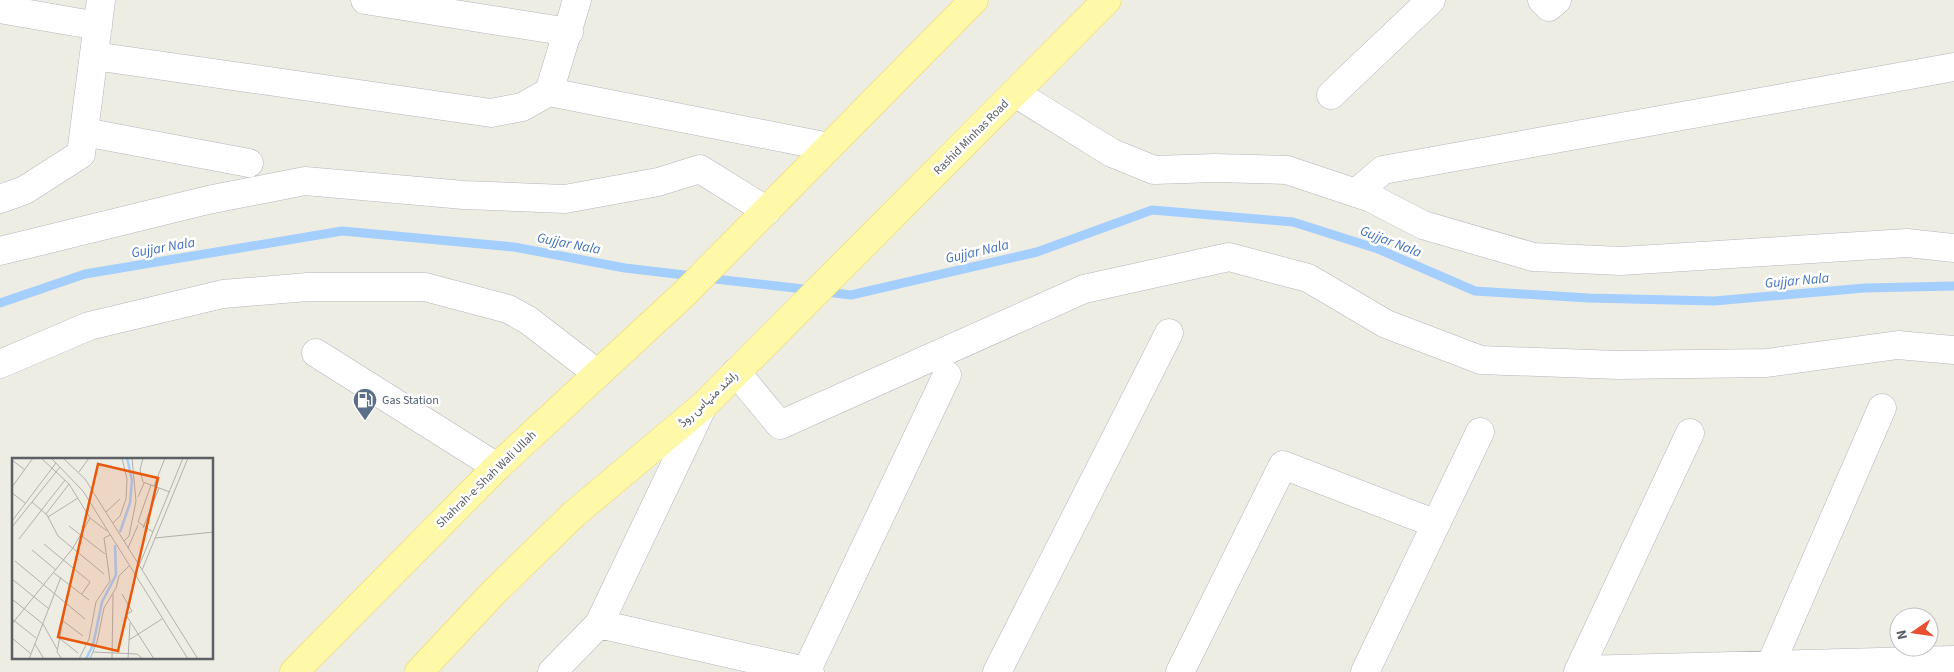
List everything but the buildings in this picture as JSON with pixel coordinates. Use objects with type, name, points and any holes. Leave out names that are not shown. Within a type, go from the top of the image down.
[{"type":"main road","points":[[767,211],[974,0]]},
{"type":"main road","name":"Rashid Minhas Road","points":[[834,275],[1107,0]]},
{"type":"main road","name":"Shahrah-e-Shah Wali Ullah","points":[[294,672],[497,467],[686,293],[767,211]]},
{"type":"main road","name":"راشد منہاس روڈ","points":[[419,672],[494,592],[574,514],[702,406],[834,275]]},
{"type":"street","points":[[365,0],[569,32]]},
{"type":"street","points":[[549,92],[569,32],[577,0]]},
{"type":"street","points":[[1331,95],[1431,0]]},
{"type":"street","points":[[1542,0],[1549,7],[1557,0]]},
{"type":"street","points":[[0,9],[99,13],[81,154],[25,190],[0,199]]},
{"type":"street","points":[[94,56],[491,113],[522,107],[549,92],[830,147]]},
{"type":"street","points":[[1356,193],[1383,170],[1954,67]]},
{"type":"street","points":[[1015,93],[1112,153],[1154,170],[1215,168],[1287,170],[1371,198],[1423,225],[1532,257],[1621,260],[1907,243],[1954,248]]},
{"type":"street","points":[[84,132],[249,163]]},
{"type":"street","points":[[0,251],[208,200],[305,181],[464,195],[564,200],[658,182],[700,169],[767,211]]},
{"type":"street","points":[[736,372],[780,425],[1084,289],[1229,257],[1308,278],[1386,324],[1481,360],[1618,365],[1767,363],[1898,345],[1954,350]]},
{"type":"street","points":[[0,364],[89,326],[223,294],[308,287],[426,287],[508,309],[528,320],[598,374]]},
{"type":"street","points":[[997,672],[1169,333]]},
{"type":"street","points":[[316,353],[497,467]]},
{"type":"street","points":[[599,624],[808,672],[947,375]]},
{"type":"street","points":[[552,672],[599,624],[702,406]]},
{"type":"street","points":[[1770,666],[1882,408]]},
{"type":"street","points":[[1365,672],[1480,432]]},
{"type":"street","points":[[1690,433],[1579,671],[1954,660]]},
{"type":"street","points":[[1180,672],[1283,465],[1436,524]]},
{"type":"waterway","name":"Gujjar Nala","points":[[825,292],[851,295],[1037,252],[1152,210],[1293,222],[1378,249],[1475,291],[1588,298],[1714,301],[1865,288],[1954,286]]},
{"type":"waterway","name":"Gujjar Nala","points":[[0,303],[85,274],[342,231],[514,247],[625,268],[693,276]]},
{"type":"waterway","name":"Gujjar Nala","points":[[706,278],[812,290]]},
{"type":"place","name":"Gas Station","points":[[365,421]]}]
